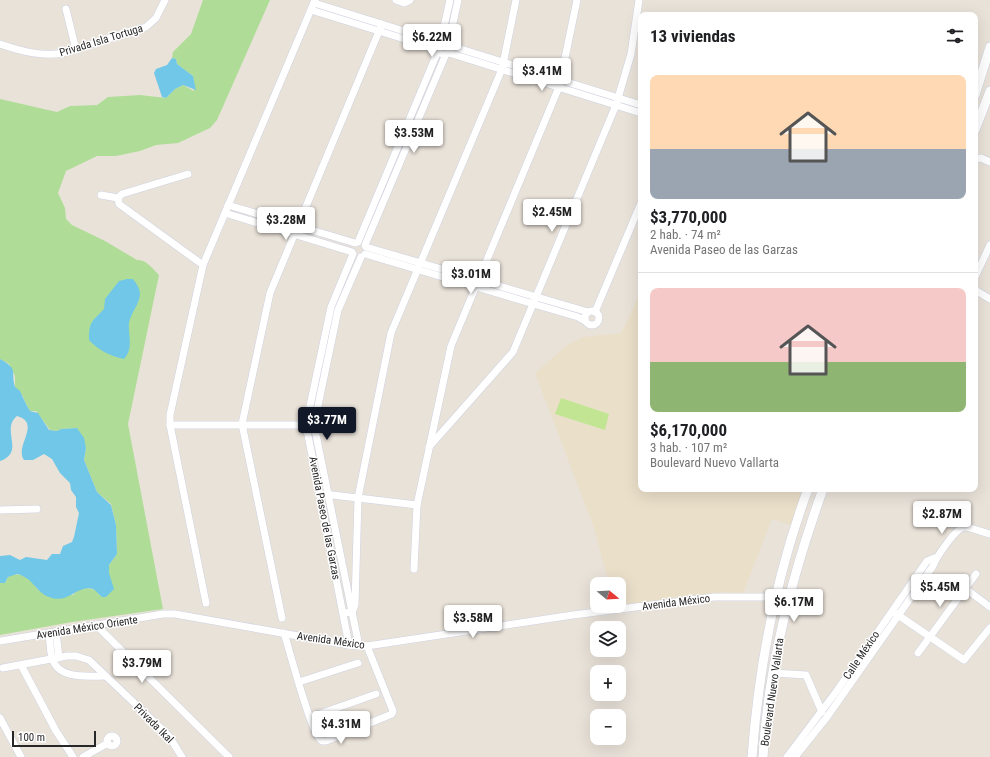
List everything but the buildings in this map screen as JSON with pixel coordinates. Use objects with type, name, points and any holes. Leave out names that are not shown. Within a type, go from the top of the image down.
[{"type":"main road","points":[[978,86],[990,48]]},
{"type":"main road","points":[[978,113],[990,91]]},
{"type":"main road","name":"Boulevard Nuevo Vallarta","points":[[752,757],[758,690],[774,597],[807,492]]},
{"type":"main road","name":"Boulevard Nuevo Vallarta","points":[[763,757],[773,672],[794,578],[823,492]]},
{"type":"street","name":"Privada Isla Tortuga","points":[[0,44],[36,54],[50,55],[76,50],[146,27],[156,18],[164,0]]},
{"type":"street","points":[[396,0],[404,3],[410,0]]},
{"type":"street","points":[[356,243],[439,46],[450,0]]},
{"type":"street","name":"Avenida Paseo de las Garzas","points":[[349,645],[314,425],[338,310],[449,49],[458,0]]},
{"type":"street","points":[[344,613],[352,612],[355,605],[358,498],[391,333],[503,66],[516,0]]},
{"type":"street","points":[[414,569],[417,505],[451,346],[560,84],[577,0]]},
{"type":"street","points":[[429,447],[513,352],[617,102],[631,54],[639,0]]},
{"type":"street","points":[[206,603],[170,425],[170,414],[203,265],[313,4],[381,28],[617,102],[638,112]]},
{"type":"street","points":[[66,9],[76,50]]},
{"type":"street","points":[[282,618],[242,424],[270,293],[381,28]]},
{"type":"street","points":[[439,46],[440,53],[449,49]]},
{"type":"street","points":[[617,102],[638,105]]},
{"type":"street","points":[[978,158],[981,158],[990,162]]},
{"type":"street","points":[[118,198],[122,194],[188,174]]},
{"type":"street","points":[[101,196],[118,198]]},
{"type":"street","points":[[118,198],[119,204],[203,265]]},
{"type":"street","points":[[228,205],[356,243],[364,251]]},
{"type":"street","points":[[585,321],[585,314],[592,312],[638,210]]},
{"type":"street","points":[[225,213],[353,253],[364,251],[419,266],[534,301],[578,317],[590,326],[597,324],[599,317],[592,312],[534,301]]},
{"type":"street","name":"Avenida Paseo de las Garzas","points":[[356,243],[331,307],[306,425],[348,590],[359,646]]},
{"type":"street","points":[[978,271],[990,245]]},
{"type":"street","points":[[978,292],[990,299]]},
{"type":"street","points":[[170,425],[314,425]]},
{"type":"street","points":[[324,494],[417,505]]},
{"type":"street","points":[[0,510],[37,509]]},
{"type":"street","name":"Calle México","points":[[795,757],[827,717],[927,561],[937,557],[961,528],[965,527],[990,534]]},
{"type":"street","points":[[918,653],[976,574]]},
{"type":"street","points":[[348,590],[356,588]]},
{"type":"street","points":[[966,589],[990,607]]},
{"type":"street","name":"Avenida México","points":[[175,614],[349,645],[367,646],[714,597],[774,597]]},
{"type":"street","points":[[894,613],[964,660],[990,628]]},
{"type":"street","name":"Calle México","points":[[787,757],[822,712],[894,613]]},
{"type":"street","name":"Avenida México Oriente","points":[[0,641],[163,614],[175,614]]},
{"type":"street","points":[[96,625],[229,757]]},
{"type":"street","points":[[52,632],[58,667],[70,674],[105,676]]},
{"type":"street","points":[[284,633],[310,717],[319,738],[326,742],[392,714],[393,711],[367,646]]},
{"type":"street","name":"Privada Ikal","points":[[3,668],[56,658],[76,656],[89,660],[169,736],[176,744],[182,757]]},
{"type":"street","points":[[299,682],[358,663]]},
{"type":"street","points":[[21,665],[56,731],[73,757]]},
{"type":"street","points":[[773,672],[806,675],[822,712]]},
{"type":"street","points":[[310,717],[376,694]]},
{"type":"street","points":[[0,718],[21,757]]},
{"type":"street","points":[[84,757],[108,743]]},
{"type":"shaded area","points":[[638,298],[638,492],[802,492],[791,525],[772,519],[743,594],[725,592],[626,606],[626,577],[607,577],[594,528],[535,373],[567,345],[584,337],[621,333]]},
{"type":"green space","points":[[203,0],[270,0],[217,120],[210,128],[178,143],[156,145],[140,151],[116,156],[97,156],[66,171],[58,193],[65,208],[66,219],[72,225],[105,241],[137,260],[143,261],[152,267],[159,275],[128,424],[163,609],[72,622],[0,635],[0,583],[5,583],[8,577],[13,575],[21,575],[29,579],[38,590],[73,595],[78,590],[87,588],[97,591],[99,595],[109,573],[109,565],[117,554],[116,525],[111,504],[97,492],[84,460],[86,448],[77,428],[61,429],[57,431],[50,430],[36,411],[30,411],[22,395],[15,388],[15,376],[9,364],[0,359],[0,99],[57,112],[70,106],[97,105],[108,97],[140,95],[166,98],[175,89],[183,85],[194,91],[193,76],[177,64],[176,59],[172,58],[173,52],[191,34]]},
{"type":"green space","points":[[561,398],[609,414],[605,430],[555,414]]},
{"type":"water","points":[[172,58],[176,59],[177,64],[193,76],[196,90],[183,85],[175,89],[166,98],[162,97],[154,73],[156,69],[167,65]]},
{"type":"water","points":[[133,279],[138,287],[140,297],[129,323],[130,346],[124,359],[100,350],[89,340],[89,334],[92,322],[104,309],[105,299],[119,281]]},
{"type":"water","points":[[0,359],[12,369],[15,387],[20,391],[30,411],[38,413],[49,430],[57,431],[61,429],[77,428],[84,438],[86,448],[84,460],[97,492],[111,505],[116,525],[117,554],[109,565],[109,573],[114,589],[106,597],[102,597],[93,589],[87,588],[67,597],[56,599],[44,595],[31,582],[23,576],[17,574],[8,577],[5,583],[0,583],[0,556],[10,555],[20,560],[26,557],[47,560],[52,554],[60,554],[63,546],[72,542],[79,513],[76,507],[76,497],[71,490],[70,483],[60,473],[52,459],[44,454],[33,460],[24,460],[22,448],[28,429],[24,419],[17,416],[12,422],[11,452],[7,457],[0,461]]}]
